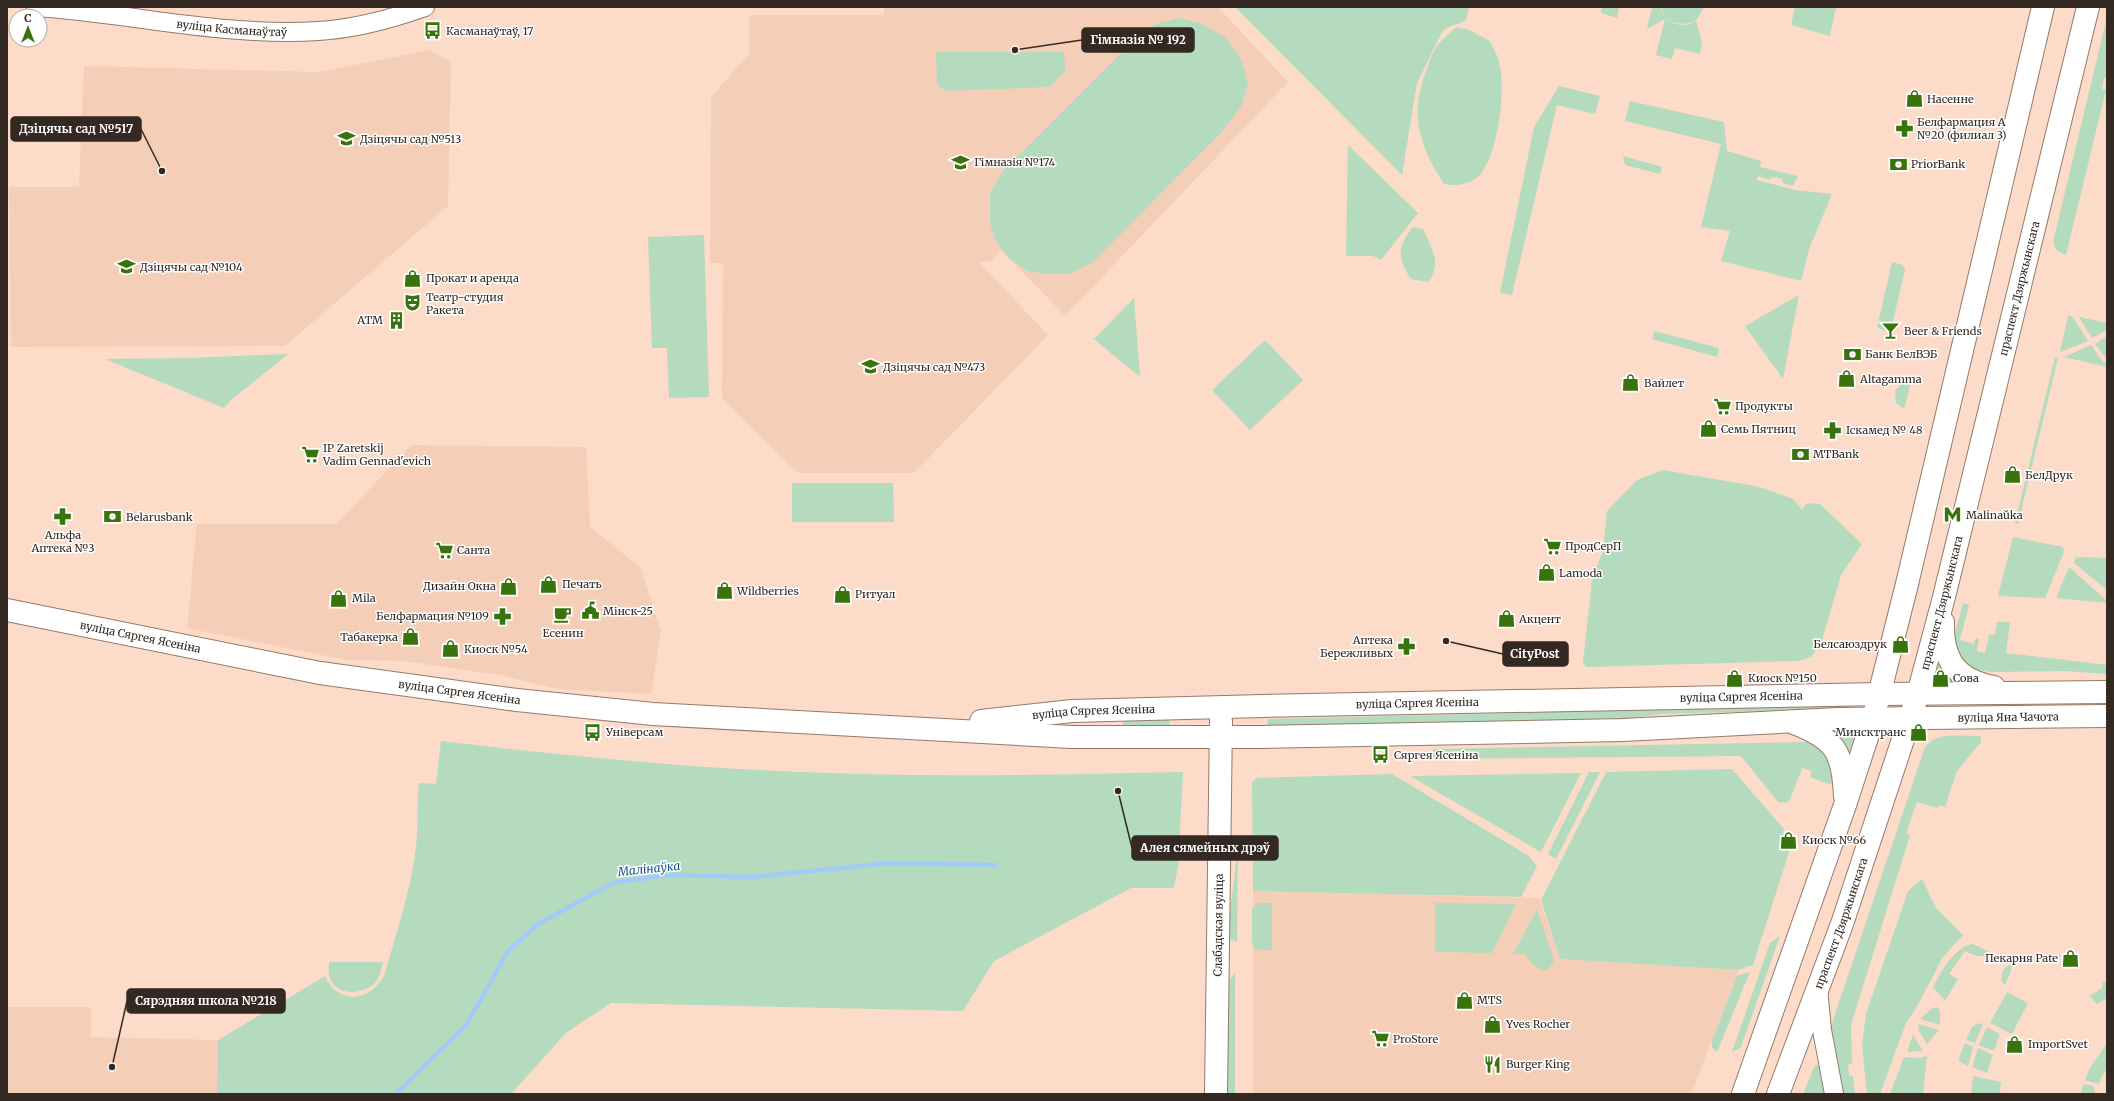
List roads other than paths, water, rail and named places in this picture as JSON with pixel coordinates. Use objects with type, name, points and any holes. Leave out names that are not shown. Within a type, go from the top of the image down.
[{"type":"main road","points":[[1742,1094],[1846,806],[1873,719],[1878,694],[1907,584],[2043,7]]},
{"type":"main road","name":"праспект Дзяржынскага","points":[[1778,1094],[1842,924],[1918,694],[1944,597],[2088,7]]},
{"type":"main road","points":[[1944,597],[1942,641],[1945,652],[1963,677],[1979,684],[2035,694]]},
{"type":"main road","name":"вуліца Сяргея Ясеніна","points":[[7,610],[320,673],[509,699],[653,714],[1071,737],[1623,730],[1789,721],[1873,719],[1910,720]]},
{"type":"main road","points":[[1918,694],[2035,694],[2107,692]]},
{"type":"main road","name":"вуліца Сяргея Ясеніна","points":[[918,728],[1072,711],[1918,694]]},
{"type":"main road","name":"Слабадская вуліца","points":[[1216,1094],[1221,707]]},
{"type":"main road","name":"вуліца Яна Чачота","points":[[1910,720],[2107,716]]},
{"type":"main road","points":[[1789,721],[1819,734],[1836,751],[1843,772],[1846,806]]},
{"type":"street","name":"вуліца Касманаўтаў","points":[[36,7],[214,28],[270,31],[318,31],[394,18],[425,7]]},
{"type":"street","points":[[1818,988],[1822,1030],[1834,1094]]},
{"type":"waterway","name":"Малінаўка","points":[[396,1094],[467,1024],[508,951],[538,924],[613,883],[668,875],[752,877],[890,863],[996,865]]},
{"type":"place","name":"Касманаўтаў, 17","points":[[433,31]]},
{"type":"place","name":"Гімназія № 192","points":[[1015,50]]},
{"type":"place","name":"Насенне","points":[[1914,99]]},
{"type":"place","name":"Белфармация А №20 (филиал 3)","points":[[1904,128]]},
{"type":"place","name":"Дзіцячы сад №513","points":[[347,139]]},
{"type":"place","name":"Гімназія №174","points":[[961,162]]},
{"type":"place","name":"PriorBank","points":[[1898,164]]},
{"type":"place","name":"Дзіцячы сад №517","points":[[162,171]]},
{"type":"place","name":"Дзіцячы сад №104","points":[[127,267]]},
{"type":"place","name":"Прокат и аренда","points":[[413,278]]},
{"type":"place","name":"Театр-студия Ракета","points":[[413,303]]},
{"type":"place","name":"АТМ","points":[[396,320]]},
{"type":"place","name":"Beer & Friends","points":[[1891,331]]},
{"type":"place","name":"Банк БелВЭБ","points":[[1852,354]]},
{"type":"place","name":"Дзіцячы сад №473","points":[[870,367]]},
{"type":"place","name":"Altagamma","points":[[1847,379]]},
{"type":"place","name":"Вайлет","points":[[1631,383]]},
{"type":"place","name":"Продукты","points":[[1722,406]]},
{"type":"place","name":"Семь Пятниц","points":[[1708,429]]},
{"type":"place","name":"Іскамед № 48","points":[[1833,430]]},
{"type":"place","name":"IP Zaretskij Vadim Gennad'evich","points":[[310,454]]},
{"type":"place","name":"MTBank","points":[[1800,454]]},
{"type":"place","name":"БелДрук","points":[[2012,475]]},
{"type":"place","name":"Malinaŭka","points":[[1953,515]]},
{"type":"place","name":"Альфа Аптека №3","points":[[63,517]]},
{"type":"place","name":"Belarusbank","points":[[113,517]]},
{"type":"place","name":"ПродСерП","points":[[1552,546]]},
{"type":"place","name":"Санта","points":[[444,550]]},
{"type":"place","name":"Lamoda","points":[[1546,573]]},
{"type":"place","name":"Печать","points":[[549,584]]},
{"type":"place","name":"Дизайн Окна","points":[[509,586]]},
{"type":"place","name":"Wildberries","points":[[724,591]]},
{"type":"place","name":"Ритуал","points":[[842,594]]},
{"type":"place","name":"Mila","points":[[339,598]]},
{"type":"place","name":"Мінск-25","points":[[590,611]]},
{"type":"place","name":"Есенин","points":[[563,615]]},
{"type":"place","name":"Белфармация №109","points":[[502,616]]},
{"type":"place","name":"Акцент","points":[[1506,619]]},
{"type":"place","name":"Табакерка","points":[[411,637]]},
{"type":"place","name":"CityPost","points":[[1446,641]]},
{"type":"place","name":"Белсаюздрук","points":[[1900,644]]},
{"type":"place","name":"Аптека Бережливых","points":[[1406,646]]},
{"type":"place","name":"Киоск №54","points":[[451,649]]},
{"type":"place","name":"Киоск №150","points":[[1735,678]]},
{"type":"place","name":"Сова","points":[[1940,678]]},
{"type":"place","name":"Універсам","points":[[593,732]]},
{"type":"place","name":"Минсктранс","points":[[1919,732]]},
{"type":"place","name":"Сяргея Ясеніна","points":[[1381,755]]},
{"type":"place","name":"Алея сямейных дрэў","points":[[1118,791]]},
{"type":"place","name":"Киоск №66","points":[[1789,840]]},
{"type":"place","name":"Пекарня Pate","points":[[2071,958]]},
{"type":"place","name":"MTS","points":[[1464,1000]]},
{"type":"place","name":"Yves Rocher","points":[[1493,1024]]},
{"type":"place","name":"ProStore","points":[[1380,1039]]},
{"type":"place","name":"ImportSvet","points":[[2015,1044]]},
{"type":"place","name":"Burger King","points":[[1493,1064]]},
{"type":"place","name":"Сярэдняя школа №218","points":[[112,1067]]}]
